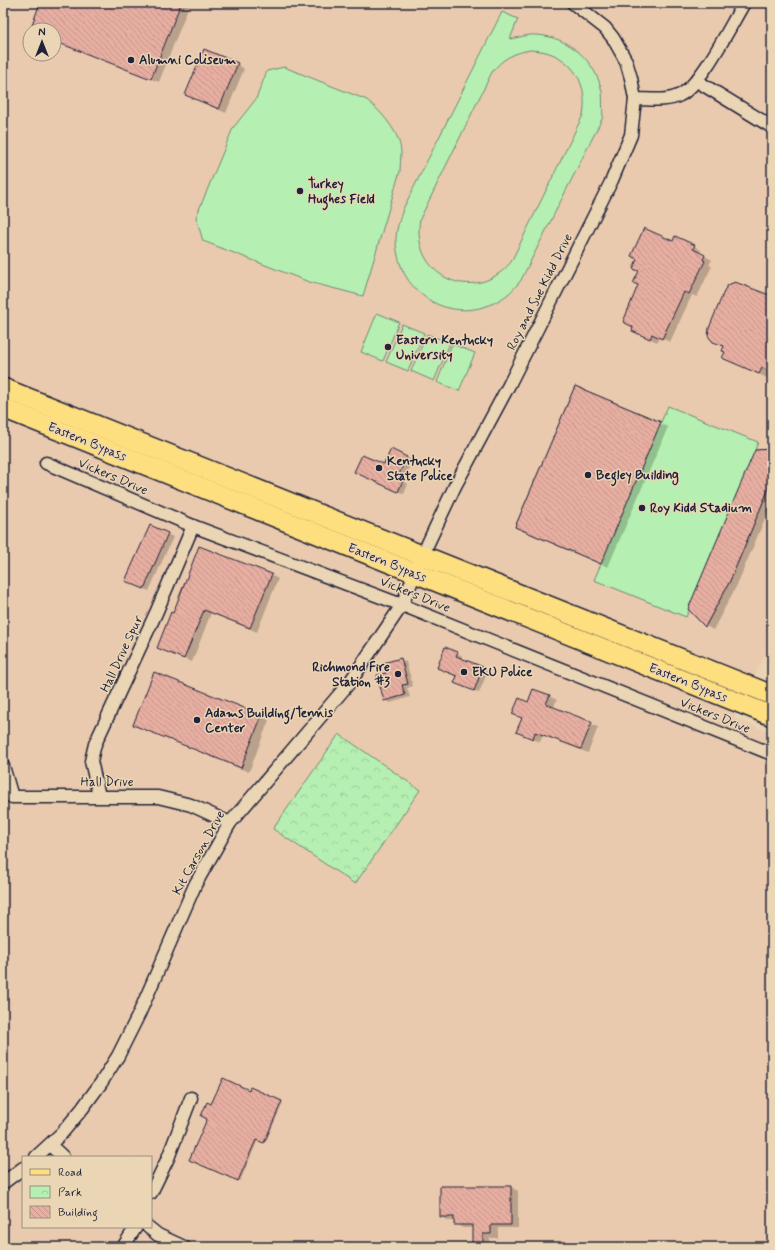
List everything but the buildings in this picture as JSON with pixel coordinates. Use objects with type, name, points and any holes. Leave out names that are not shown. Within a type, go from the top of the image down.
[{"type":"main road","name":"Eastern Bypass","points":[[3,388],[772,696]]},
{"type":"main road","name":"Eastern Bypass","points":[[3,408],[772,716]]},
{"type":"street","points":[[573,3],[605,28],[613,38],[626,61],[635,99],[669,99],[680,95],[697,80],[744,3]]},
{"type":"street","points":[[697,80],[772,127]]},
{"type":"street","name":"Roy and Sue Kidd Drive","points":[[422,556],[455,486],[509,385],[612,180],[631,135],[635,99]]},
{"type":"street","name":"Vickers Drive","points":[[46,463],[193,526],[402,605],[772,754]]},
{"type":"street","name":"Hall Drive Spur","points":[[100,796],[91,761],[95,744],[156,613],[193,526]]},
{"type":"street","name":"Kit Carson Drive","points":[[37,1156],[50,1145],[92,1096],[126,1042],[195,885],[230,823],[350,682],[402,605],[422,556]]},
{"type":"street","name":"Hall Drive","points":[[3,766],[12,797],[100,796],[166,798],[191,805],[230,823]]},
{"type":"street","points":[[152,1192],[168,1158],[191,1098]]},
{"type":"street","points":[[50,1145],[62,1156]]},
{"type":"street","points":[[3,1183],[22,1169]]},
{"type":"street","points":[[123,1247],[135,1228]]},
{"type":"street","points":[[149,1228],[158,1235],[184,1247]]},
{"type":"shaded area","name":"Eastern Kentucky University","points":[[3,3],[772,3],[772,641],[734,718],[772,733],[772,1247],[3,1247]]},
{"type":"green space","points":[[502,12],[518,19],[510,39],[534,35],[560,40],[579,53],[594,70],[602,92],[603,117],[521,280],[507,295],[493,303],[478,308],[464,310],[449,308],[435,303],[423,295],[412,285],[403,271],[398,256],[396,235],[403,209]],"holes":[[[530,50],[543,51],[554,55],[573,69],[583,90],[583,115],[511,262],[496,275],[480,282],[463,283],[448,279],[435,270],[425,256],[420,239],[420,219],[492,72],[504,60],[513,55]]]},
{"type":"green space","name":"Turkey Hughes Field","points":[[284,67],[367,100],[389,123],[400,145],[400,171],[363,296],[309,282],[203,241],[196,217],[233,128],[256,99],[267,71]]},
{"type":"green space","points":[[377,313],[399,322],[383,361],[361,352]]},
{"type":"green space","points":[[402,324],[424,333],[408,371],[386,362]]},
{"type":"green space","points":[[427,334],[450,343],[434,381],[411,371]]},
{"type":"green space","points":[[452,344],[475,353],[459,391],[437,382]]},
{"type":"green space","name":"Roy Kidd Stadium","points":[[575,386],[661,422],[668,406],[758,442],[755,450],[772,449],[772,473],[769,488],[730,581],[705,627],[689,610],[686,617],[594,580],[601,564],[515,527]]},
{"type":"green space","points":[[339,734],[420,790],[355,884],[273,829]]},
{"type":"place","name":"Alumni Coliseum","points":[[131,60]]},
{"type":"place","name":"Turkey Hughes Field","points":[[300,191]]},
{"type":"place","name":"Eastern Kentucky University","points":[[388,347]]},
{"type":"place","name":"Kentucky State Police","points":[[379,468]]},
{"type":"place","name":"Begley Building","points":[[588,475]]},
{"type":"place","name":"Roy Kidd Stadium","points":[[642,508]]},
{"type":"place","name":"EKU Police","points":[[464,672]]},
{"type":"place","name":"Richmond Fire Station #3","points":[[398,674]]},
{"type":"place","name":"Adams Building/Tennis Center","points":[[197,720]]}]
